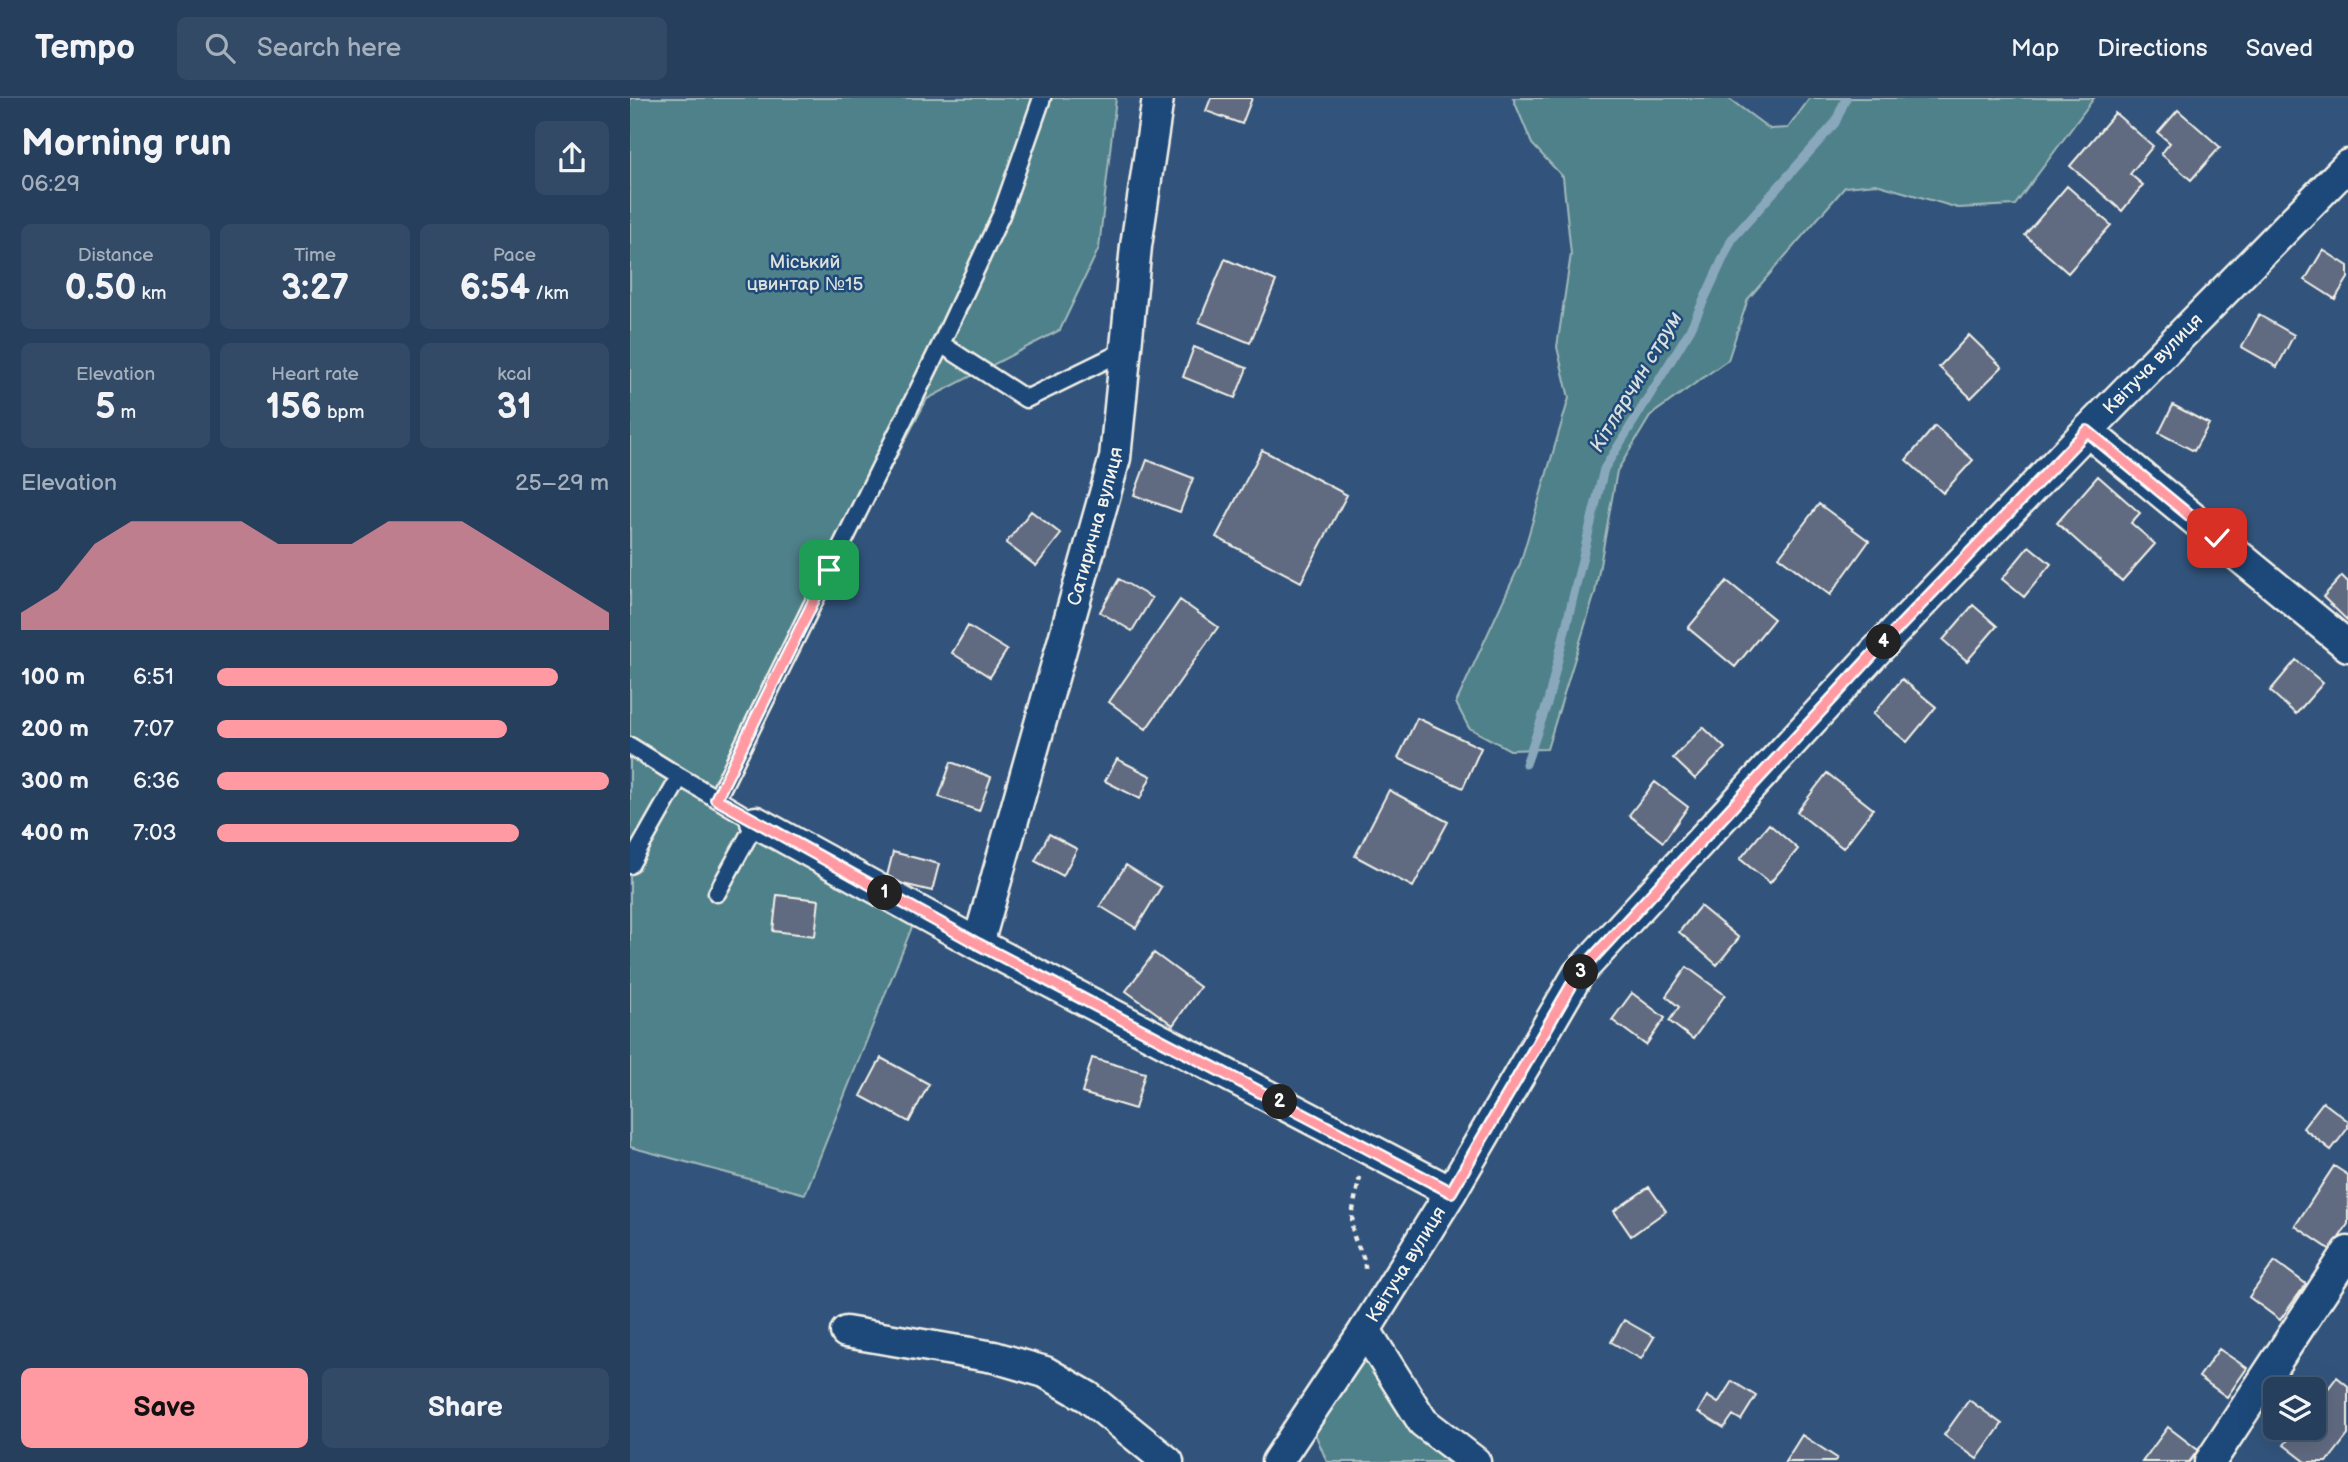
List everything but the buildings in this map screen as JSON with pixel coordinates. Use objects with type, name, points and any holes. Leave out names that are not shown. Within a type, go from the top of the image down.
[{"type":"street","name":"Сатирична вулиця","points":[[978,944],[1115,458],[1136,246],[1158,98]]},
{"type":"street","name":"Квітуча вулиця","points":[[1277,1462],[1366,1331],[1451,1192],[1578,974],[1876,651],[2348,165]]},
{"type":"street","points":[[2087,431],[2348,646]]},
{"type":"street","points":[[756,822],[978,944],[1451,1192]]},
{"type":"street","points":[[2210,1462],[2348,1252]]},
{"type":"street","points":[[1366,1331],[1423,1422],[1475,1462]]},
{"type":"street","points":[[846,1332],[994,1357],[1045,1372],[1088,1397],[1168,1462]]},
{"type":"lane","points":[[716,799],[941,344],[1001,215],[1042,98]]},
{"type":"lane","points":[[941,344],[1026,399],[1126,349]]},
{"type":"lane","points":[[630,746],[756,822],[717,893]]},
{"type":"lane","points":[[630,865],[680,777]]},
{"type":"path","points":[[1354,1140],[1362,1172],[1354,1205],[1353,1233],[1366,1262],[1365,1275]]},
{"type":"green space","name":"Міський цвинтар №15","points":[[630,98],[1116,98],[1099,248],[1060,330],[927,399],[717,798],[918,912],[805,1194],[630,1147]]},
{"type":"green space","points":[[1513,98],[1728,98],[1770,129],[1788,128],[1810,98],[2094,98],[2015,205],[1958,208],[1876,184],[1845,187],[1748,299],[1728,360],[1651,415],[1617,471],[1595,593],[1547,749],[1510,750],[1469,728],[1456,703],[1520,564],[1569,398],[1557,347],[1571,254],[1563,177],[1532,144]]},
{"type":"green space","points":[[1365,1330],[1475,1462],[1327,1462],[1308,1417]]},
{"type":"waterway","name":"Кітлярчин струм","points":[[1526,764],[1548,701],[1604,469],[1690,330],[1732,239],[1835,123],[1846,98]]},
{"type":"route","points":[[829,570],[716,799],[918,912],[1451,1192],[1578,974],[1876,651],[2087,431],[2217,538]]}]
